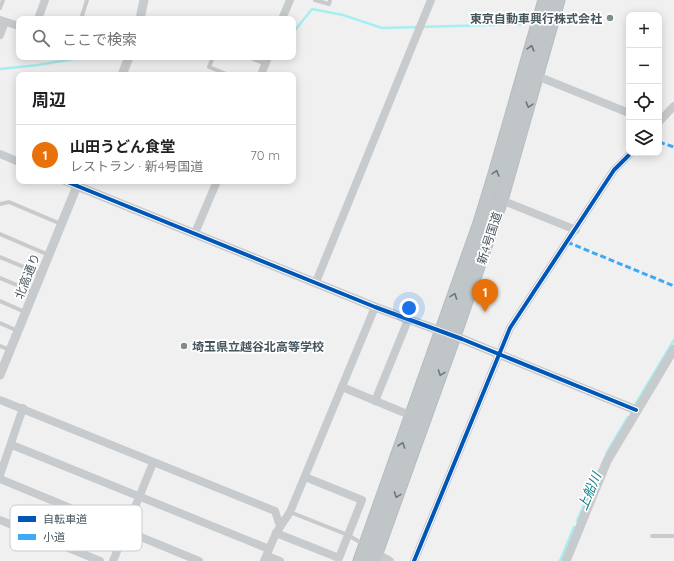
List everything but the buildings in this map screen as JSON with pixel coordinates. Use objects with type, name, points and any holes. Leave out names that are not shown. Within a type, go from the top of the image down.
[{"type":"highway","name":"新4号国道","points":[[372,553],[412,416],[496,174],[545,0]]},
{"type":"highway","name":"新4号国道","points":[[360,561],[372,553],[454,336],[501,200],[558,0]]},
{"type":"street","points":[[39,16],[45,0]]},
{"type":"street","points":[[141,16],[144,0]]},
{"type":"street","points":[[283,16],[290,0]]},
{"type":"street","points":[[316,282],[431,0]]},
{"type":"street","points":[[0,35],[2,21],[16,25]]},
{"type":"street","points":[[123,72],[128,60]]},
{"type":"street","points":[[262,72],[267,61]]},
{"type":"street","points":[[537,76],[626,112]]},
{"type":"street","points":[[661,120],[674,106]]},
{"type":"street","points":[[0,154],[16,161]]},
{"type":"street","points":[[414,561],[498,353],[510,328],[576,230],[614,170],[628,156]]},
{"type":"street","name":"北高通り","points":[[0,374],[78,184]]},
{"type":"street","points":[[80,184],[375,307],[498,353],[632,408]]},
{"type":"street","points":[[195,233],[216,184]]},
{"type":"street","points":[[501,200],[576,230]]},
{"type":"street","points":[[267,555],[276,533],[290,512],[375,307]]},
{"type":"street","points":[[375,400],[408,320]]},
{"type":"street","points":[[566,561],[607,460],[632,408],[674,349]]},
{"type":"street","points":[[342,386],[412,416]]},
{"type":"street","points":[[0,400],[275,511],[280,526]]},
{"type":"street","points":[[0,475],[12,444],[23,408]]},
{"type":"street","points":[[12,444],[139,497],[280,561]]},
{"type":"street","points":[[135,505],[153,463]]},
{"type":"street","points":[[276,533],[338,560],[362,500],[305,477]]},
{"type":"street","points":[[0,479],[62,505]]},
{"type":"street","points":[[0,520],[10,524]]},
{"type":"street","points":[[142,538],[199,561]]},
{"type":"street","points":[[76,551],[100,561]]},
{"type":"street","points":[[113,561],[117,551]]},
{"type":"street","points":[[372,553],[390,561]]},
{"type":"lane","points":[[0,8],[4,0]]},
{"type":"lane","points":[[82,16],[87,0]]},
{"type":"lane","points":[[315,0],[329,4],[330,0]]},
{"type":"lane","points":[[212,60],[209,67],[222,72]]},
{"type":"lane","points":[[0,204],[9,202],[61,224]]},
{"type":"lane","points":[[0,234],[49,255]]},
{"type":"lane","points":[[0,257],[41,274]]},
{"type":"lane","points":[[0,278],[34,292]]},
{"type":"lane","points":[[0,301],[25,312]]},
{"type":"lane","points":[[0,323],[18,330]]},
{"type":"lane","points":[[0,346],[10,350]]},
{"type":"lane","points":[[290,512],[348,535],[372,553]]},
{"type":"lane","points":[[652,536],[674,536]]},
{"type":"waterway","points":[[296,29],[312,9],[343,15],[382,28],[525,24]]},
{"type":"waterway","points":[[0,69],[67,60]]},
{"type":"waterway","name":"上船川","points":[[635,405],[674,340]]},
{"type":"waterway","name":"上船川","points":[[606,454],[628,417]]},
{"type":"waterway","name":"上船川","points":[[577,521],[599,470]]},
{"type":"waterway","name":"上船川","points":[[560,561],[574,527]]},
{"type":"marked path","points":[[662,143],[674,147]]},
{"type":"marked path","points":[[567,242],[674,286]]},
{"type":"cycle path","points":[[414,561],[510,328],[614,170],[628,156]]},
{"type":"cycle path","points":[[72,184],[375,307],[462,339],[636,410]]},
{"type":"place","name":"東京自動車興行株式会社","points":[[610,18]]},
{"type":"place","name":"山田うどん食堂","points":[[485,312]]},
{"type":"place","name":"埼玉県立越谷北高等学校","points":[[184,346]]}]
